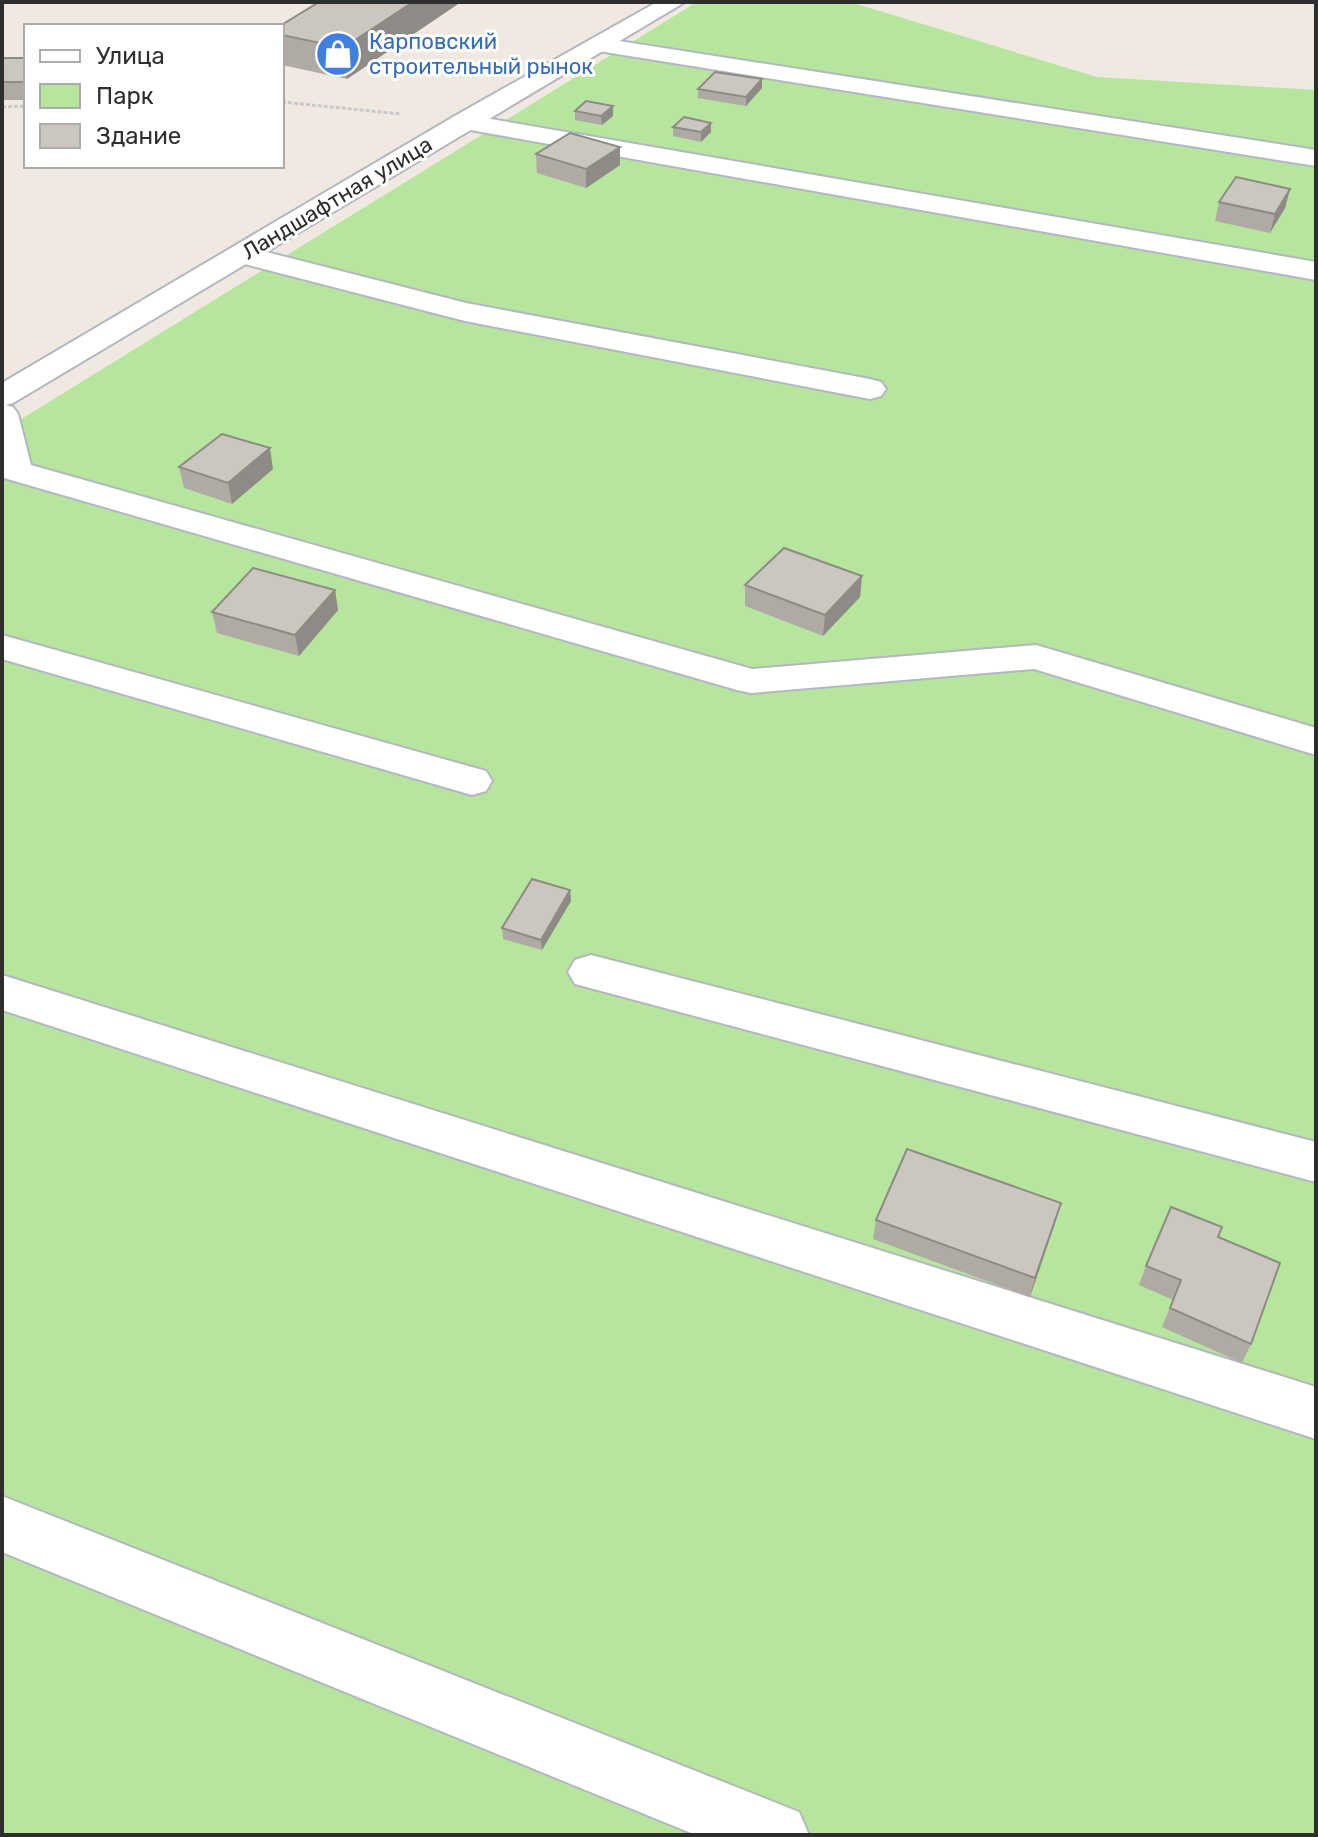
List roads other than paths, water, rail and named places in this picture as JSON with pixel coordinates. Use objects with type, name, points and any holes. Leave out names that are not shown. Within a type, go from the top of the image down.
[{"type":"street","name":"Ландшафтная улица","points":[[2,396],[462,122],[674,2]]},
{"type":"street","points":[[600,45],[1316,158]]},
{"type":"street","points":[[462,122],[1316,271]]},
{"type":"street","points":[[243,255],[465,312],[870,389]]},
{"type":"street","points":[[2,414],[16,471],[751,681],[1036,657],[1316,742]]},
{"type":"street","points":[[2,647],[472,781]]},
{"type":"street","points":[[591,972],[1316,1162]]},
{"type":"street","points":[[2,992],[1316,1413]]},
{"type":"street","points":[[2,1524],[776,1835]]},
{"type":"place","name":"Карповский строительный рынок","points":[[338,54]]}]
